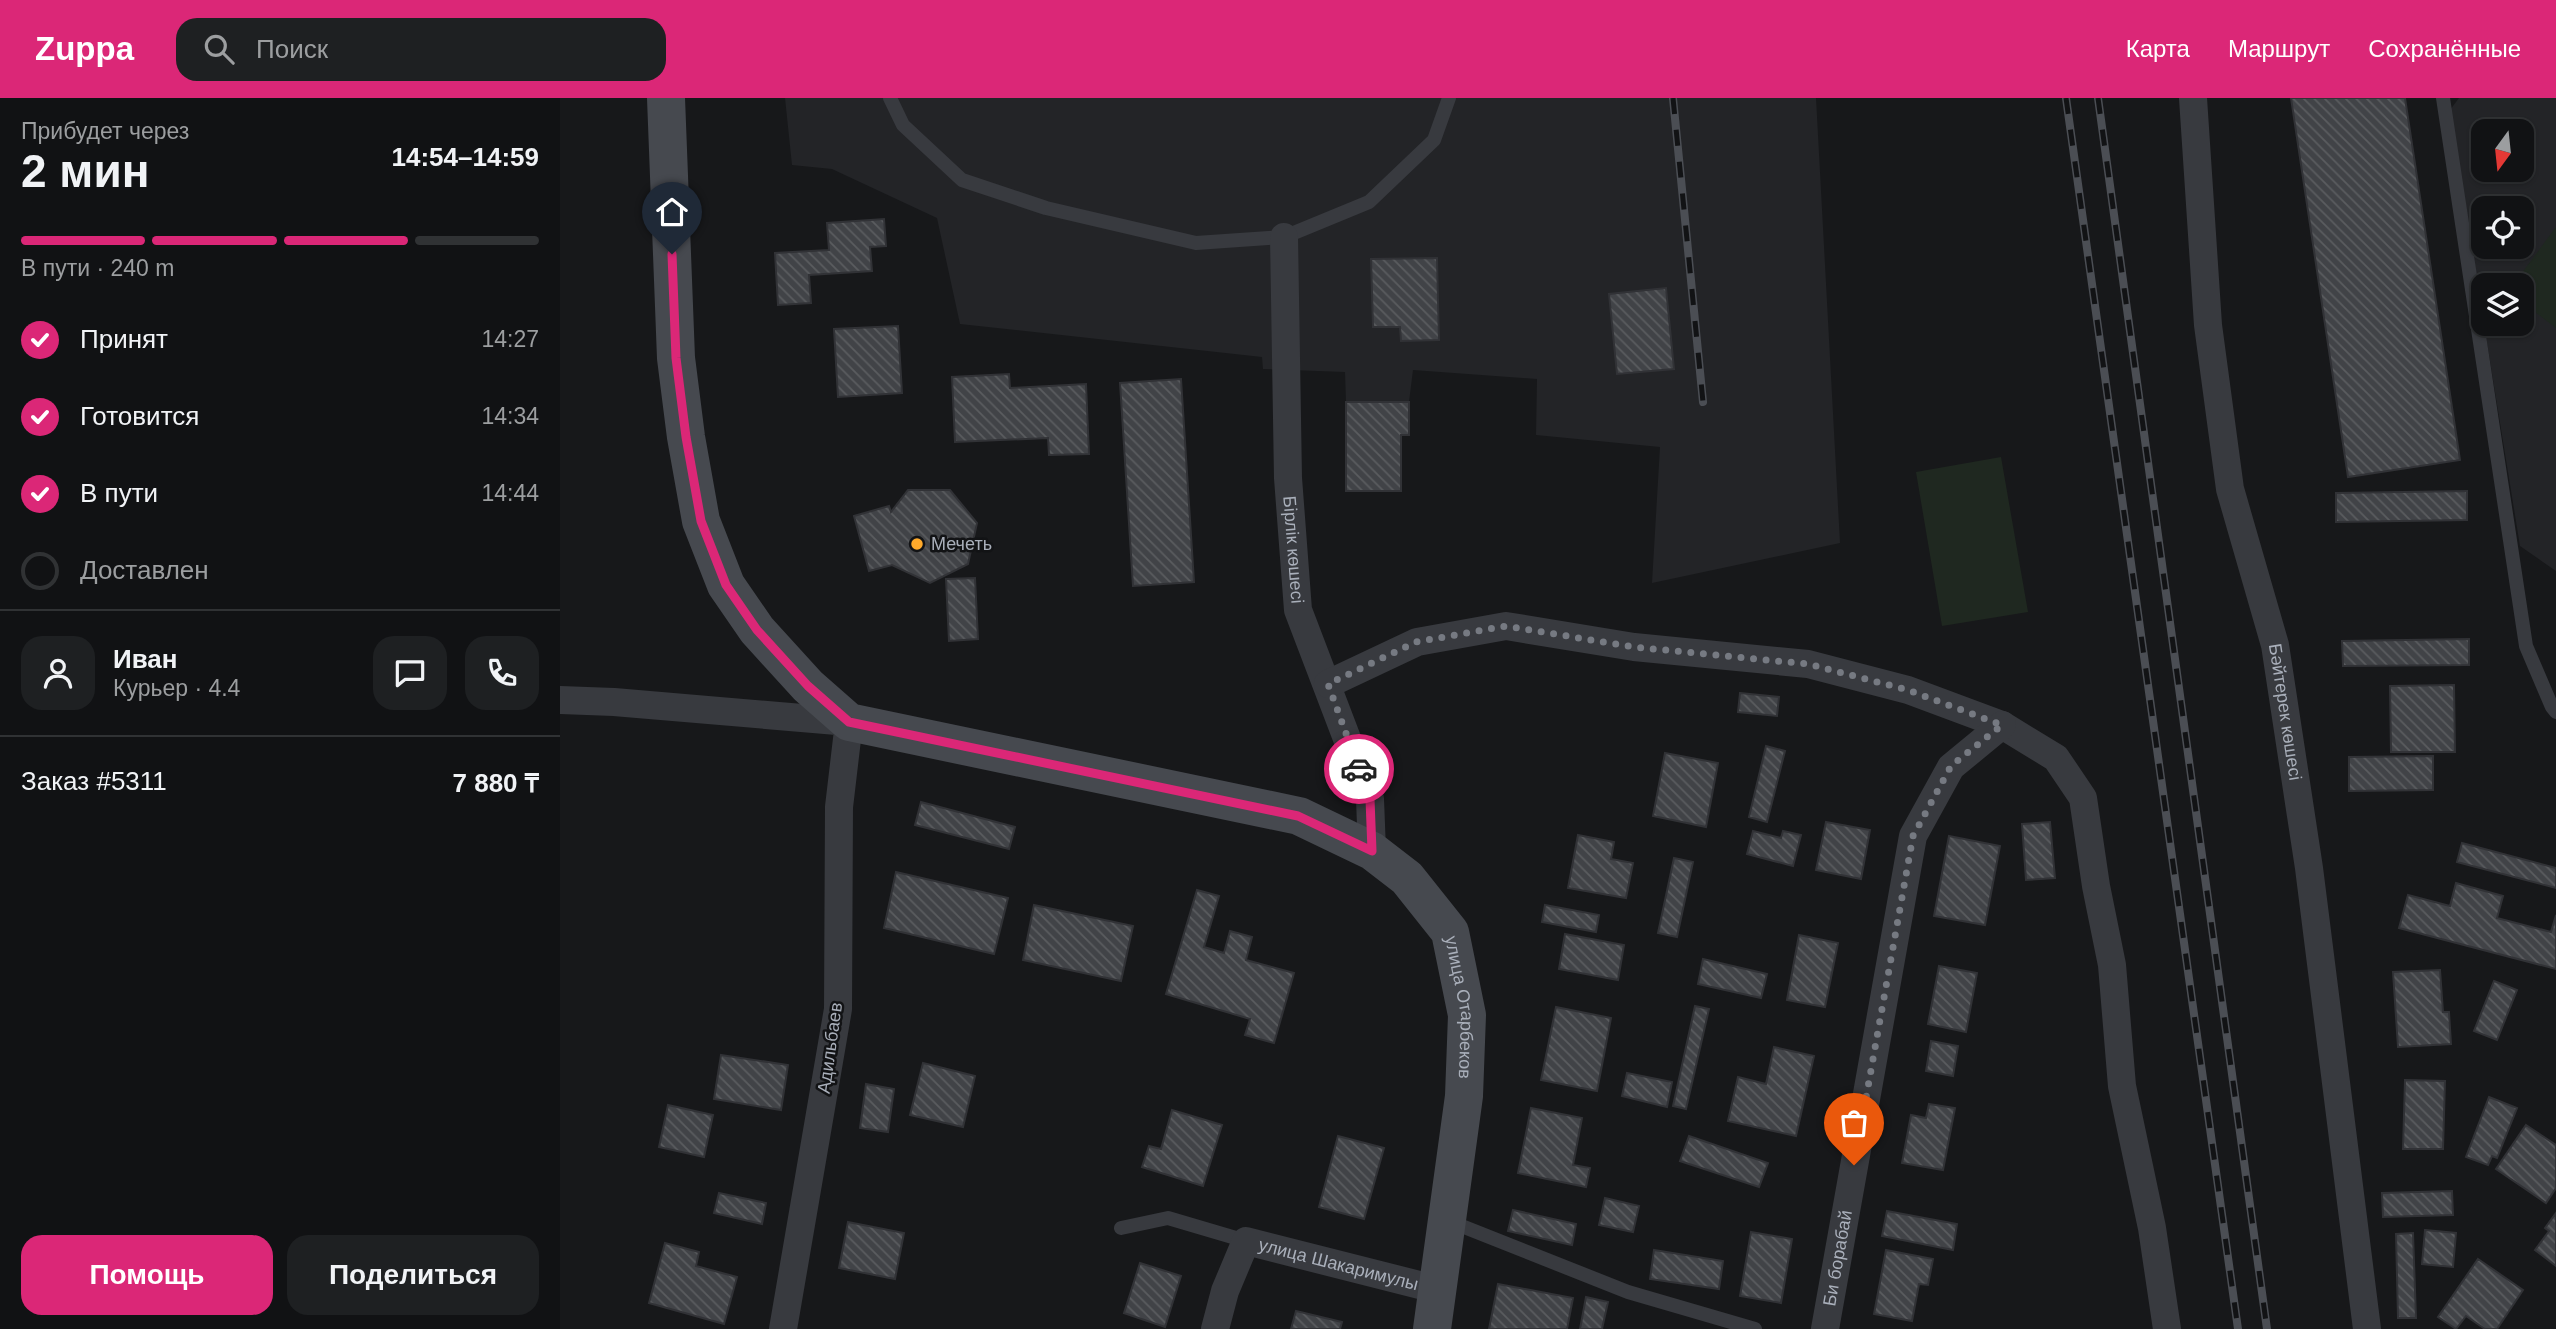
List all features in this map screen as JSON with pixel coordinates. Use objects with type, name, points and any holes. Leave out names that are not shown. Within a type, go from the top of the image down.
[{"type":"main road","name":"улица Отарбеков","points":[[666,98],[676,358],[701,521],[726,585],[766,639],[808,686],[849,722],[1298,816],[1372,851],[1407,878],[1450,932],[1467,1015],[1464,1096],[1432,1329]]},
{"type":"street","name":"Бәйтерек көшесі","points":[[2193,98],[2208,325],[2230,489],[2274,645],[2309,867],[2367,1329]]},
{"type":"street","name":"Бірлік көшесі","points":[[1284,237],[1288,478],[1298,610],[1370,799],[1372,851]]},
{"type":"street","points":[[1328,684],[1416,642],[1506,626],[1634,647],[1808,664],[1908,690],[2002,725],[2056,758],[2083,798],[2096,886],[2112,965],[2122,1086],[2152,1228],[2168,1329]]},
{"type":"street","points":[[560,700],[614,702],[849,722]]},
{"type":"street","name":"Адильбаев","points":[[783,1329],[838,1009],[839,807],[849,722]]},
{"type":"street","name":"Би борабай","points":[[1825,1329],[1913,836],[1951,766],[2002,725]]},
{"type":"street","name":"улица Шакаримулы","points":[[1215,1329],[1225,1291],[1246,1241],[1439,1290]]},
{"type":"lane","points":[[890,98],[903,125],[962,180],[1046,208],[1196,243],[1284,237],[1369,202],[1434,140],[1449,98]]},
{"type":"lane","points":[[2443,98],[2526,646],[2556,712]]},
{"type":"lane","points":[[1121,1228],[1168,1218],[1246,1241]]},
{"type":"lane","points":[[1448,1220],[1628,1292],[1755,1329]]},
{"type":"shaded area","points":[[785,98],[1816,98],[1840,543],[1652,583],[1660,447],[1536,435],[1537,379],[1413,370],[1409,402],[1346,402],[1345,372],[1263,369],[1262,357],[960,324],[937,218],[832,169],[792,165]]},
{"type":"shaded area","points":[[2459,98],[2556,98],[2556,571],[2520,546],[2486,336],[2534,336],[2534,273],[2476,273],[2474,259],[2534,259],[2534,196],[2471,196],[2471,243],[2450,110]]},
{"type":"shaded area","points":[[2556,227],[2556,328],[2534,311],[2534,273],[2522,273]]},
{"type":"shaded area","points":[[2001,457],[2028,612],[1942,626],[1916,472]]},
{"type":"building","points":[[2291,98],[2405,98],[2460,460],[2348,477]]},
{"type":"building","points":[[884,219],[886,246],[870,247],[872,271],[809,275],[811,303],[778,305],[775,253],[829,250],[827,223]]},
{"type":"building","points":[[1437,258],[1439,340],[1401,341],[1400,327],[1373,327],[1371,259]]},
{"type":"building","points":[[1666,288],[1674,369],[1617,374],[1609,294]]},
{"type":"building","points":[[898,326],[902,393],[838,397],[834,329]]},
{"type":"building","points":[[1009,374],[1010,388],[1086,384],[1089,454],[1049,455],[1048,438],[955,442],[952,377]]},
{"type":"building","points":[[1181,379],[1194,582],[1133,586],[1120,383]]},
{"type":"building","points":[[1346,402],[1409,402],[1409,435],[1401,435],[1401,491],[1346,491]]},
{"type":"building","name":"Мечеть","points":[[908,490],[950,490],[977,523],[968,564],[930,583],[892,565],[869,571],[854,516],[889,506],[891,512]]},
{"type":"building","points":[[2467,491],[2467,520],[2336,522],[2336,493]]},
{"type":"building","points":[[975,578],[978,639],[949,641],[946,579]]},
{"type":"building","points":[[2469,639],[2469,665],[2343,666],[2342,641]]},
{"type":"building","points":[[2454,685],[2455,752],[2391,752],[2390,686]]},
{"type":"building","points":[[1740,693],[1779,697],[1777,716],[1738,712]]},
{"type":"building","points":[[1766,746],[1785,751],[1767,822],[1749,817]]},
{"type":"building","points":[[1665,753],[1718,763],[1706,827],[1653,816]]},
{"type":"building","points":[[2433,756],[2433,790],[2349,791],[2349,757]]},
{"type":"building","points":[[921,802],[1015,827],[1009,849],[915,825]]},
{"type":"building","points":[[1826,822],[1870,830],[1861,879],[1816,870]]},
{"type":"building","points":[[2050,822],[2055,878],[2026,880],[2022,824]]},
{"type":"building","points":[[1753,831],[1781,838],[1783,831],[1801,835],[1793,866],[1747,854]]},
{"type":"building","points":[[1578,835],[1614,842],[1611,859],[1633,863],[1626,898],[1568,888]]},
{"type":"building","points":[[1949,836],[2000,846],[1985,925],[1934,916]]},
{"type":"building","points":[[2462,843],[2556,868],[2556,888],[2457,862]]},
{"type":"building","points":[[1674,858],[1693,862],[1677,937],[1658,933]]},
{"type":"building","points":[[896,872],[1008,898],[994,954],[884,928]]},
{"type":"building","points":[[2456,883],[2503,896],[2497,918],[2551,932],[2556,915],[2556,969],[2399,928],[2408,895],[2450,906]]},
{"type":"building","points":[[1197,890],[1219,896],[1204,947],[1224,953],[1230,931],[1252,937],[1246,960],[1294,973],[1274,1043],[1245,1035],[1250,1019],[1166,994]]},
{"type":"building","points":[[1034,905],[1133,926],[1121,981],[1023,960]]},
{"type":"building","points":[[1545,905],[1599,915],[1596,932],[1542,922]]},
{"type":"building","points":[[1565,934],[1624,945],[1618,980],[1559,969]]},
{"type":"building","points":[[1799,935],[1838,943],[1825,1007],[1787,1000]]},
{"type":"building","points":[[1703,959],[1767,974],[1761,998],[1698,984]]},
{"type":"building","points":[[1939,966],[1977,973],[1966,1032],[1928,1024]]},
{"type":"building","points":[[2440,970],[2443,1012],[2449,1012],[2451,1044],[2398,1047],[2393,972]]},
{"type":"building","points":[[2494,981],[2517,990],[2497,1040],[2474,1031]]},
{"type":"building","points":[[1695,1006],[1709,1009],[1686,1109],[1673,1106]]},
{"type":"building","points":[[1556,1007],[1611,1018],[1597,1091],[1541,1080]]},
{"type":"building","points":[[1931,1041],[1958,1046],[1953,1076],[1926,1071]]},
{"type":"building","points":[[1774,1047],[1814,1056],[1796,1136],[1728,1121],[1738,1077],[1766,1084]]},
{"type":"building","points":[[721,1055],[788,1065],[781,1110],[714,1099]]},
{"type":"building","points":[[923,1063],[975,1076],[963,1127],[910,1115]]},
{"type":"building","points":[[1627,1073],[1672,1082],[1667,1107],[1622,1096]]},
{"type":"building","points":[[2405,1080],[2445,1081],[2443,1149],[2403,1149]]},
{"type":"building","points":[[866,1084],[894,1089],[888,1132],[860,1128]]},
{"type":"building","points":[[2489,1097],[2517,1108],[2497,1158],[2492,1156],[2488,1165],[2466,1157]]},
{"type":"building","points":[[1929,1104],[1955,1108],[1943,1170],[1902,1163],[1911,1115],[1926,1118]]},
{"type":"building","points":[[668,1105],[713,1115],[704,1157],[659,1147]]},
{"type":"building","points":[[1531,1108],[1582,1118],[1573,1165],[1590,1168],[1586,1187],[1518,1173]]},
{"type":"building","points":[[1172,1110],[1222,1125],[1203,1186],[1142,1167],[1149,1146],[1161,1149]]},
{"type":"building","points":[[2526,1125],[2556,1145],[2556,1188],[2546,1203],[2496,1169]]},
{"type":"building","points":[[1338,1136],[1384,1148],[1364,1219],[1319,1207]]},
{"type":"building","points":[[1689,1136],[1768,1163],[1759,1187],[1680,1161]]},
{"type":"building","points":[[2452,1191],[2453,1215],[2383,1217],[2382,1193]]},
{"type":"building","points":[[719,1193],[766,1203],[762,1224],[714,1213]]},
{"type":"building","points":[[1605,1198],[1639,1206],[1633,1232],[1599,1225]]},
{"type":"building","points":[[1513,1210],[1576,1224],[1572,1245],[1508,1231]]},
{"type":"building","points":[[1887,1211],[1957,1224],[1953,1250],[1882,1236]]},
{"type":"building","points":[[2556,1213],[2556,1266],[2535,1250],[2549,1231],[2545,1228]]},
{"type":"building","points":[[848,1222],[904,1233],[895,1279],[839,1268]]},
{"type":"building","points":[[2425,1230],[2456,1233],[2453,1267],[2422,1264]]},
{"type":"building","points":[[1751,1232],[1792,1239],[1781,1303],[1740,1296]]},
{"type":"building","points":[[2413,1233],[2416,1318],[2398,1318],[2396,1234]]},
{"type":"building","points":[[665,1243],[699,1252],[696,1266],[737,1277],[724,1324],[649,1303]]},
{"type":"building","points":[[1654,1250],[1723,1261],[1719,1289],[1650,1279]]},
{"type":"building","points":[[1886,1250],[1933,1259],[1928,1285],[1919,1284],[1912,1321],[1874,1314]]},
{"type":"building","points":[[2478,1259],[2523,1290],[2497,1329],[2485,1329],[2466,1316],[2456,1329],[2438,1317]]},
{"type":"building","points":[[1140,1263],[1181,1276],[1165,1327],[1124,1313]]},
{"type":"building","points":[[1498,1284],[1573,1298],[1567,1329],[1489,1329]]},
{"type":"building","points":[[1586,1297],[1608,1302],[1602,1329],[1580,1329]]},
{"type":"building","points":[[1296,1311],[1342,1322],[1340,1329],[1291,1329]]},
{"type":"railway","points":[[1673,98],[1703,402]]},
{"type":"railway","points":[[2066,98],[2238,1329]]},
{"type":"railway","points":[[2098,98],[2267,1329]]},
{"type":"way so far","points":[[1359,769],[1328,684],[1416,642],[1506,626],[1634,647],[1808,664],[1908,690],[2002,725],[1951,766],[1913,836],[1854,1165]]},
{"type":"place","name":"Мечеть","points":[[917,544]]},
{"type":"route","points":[[672,254],[676,358],[701,521],[726,585],[757,630],[808,686],[849,722],[1298,816],[1372,851],[1370,799],[1359,769]]}]
